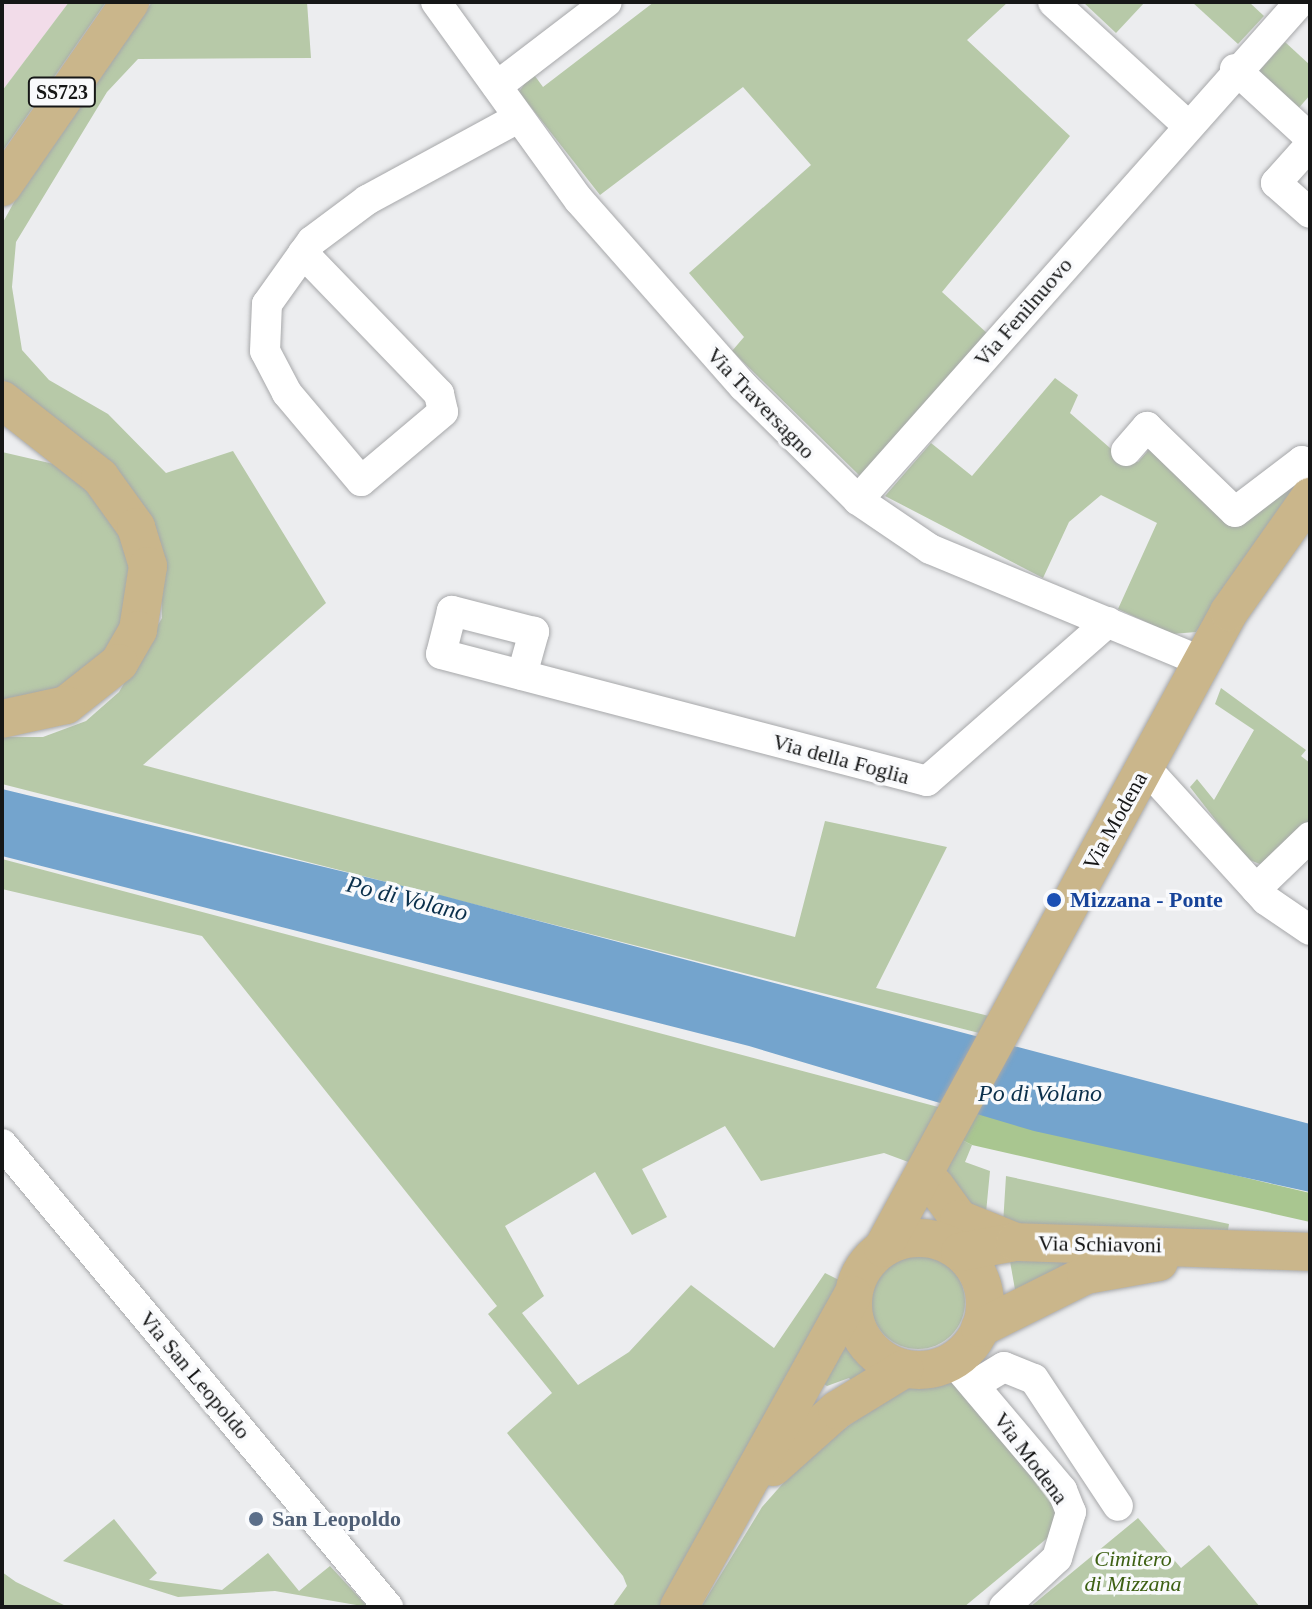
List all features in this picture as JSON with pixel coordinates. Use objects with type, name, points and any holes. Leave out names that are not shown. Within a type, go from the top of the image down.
[{"type":"main road","name":"SS723","points":[[2,187],[130,2]]},
{"type":"main road","points":[[2,400],[100,477],[128,513],[148,566],[146,601],[119,663],[95,688],[54,709],[2,719]]},
{"type":"main road","points":[[2,440],[57,445]]},
{"type":"main road","name":"Via Modena","points":[[679,1607],[747,1496],[853,1295],[863,1268],[883,1248],[939,1157],[1013,1011],[1201,661],[1249,579],[1310,497]]},
{"type":"main road","points":[[939,1157],[959,1219],[1015,1242]]},
{"type":"main road","points":[[939,1157],[954,1249],[982,1286],[980,1328],[963,1373]]},
{"type":"main road","points":[[883,1248],[915,1238],[954,1249]]},
{"type":"main road","name":"Via Schiavoni","points":[[954,1249],[1015,1242],[1310,1252]]},
{"type":"main road","name":"Via Schiavoni","points":[[980,1328],[1086,1275],[1240,1248]]},
{"type":"main road","points":[[853,1295],[865,1343],[904,1369]]},
{"type":"main road","name":"Via Modena","points":[[747,1496],[817,1426],[904,1369],[963,1373]]},
{"type":"street","name":"Via Traversagno","points":[[436,2],[518,118],[696,335],[858,500],[930,549],[1201,661]]},
{"type":"street","points":[[497,86],[607,2]]},
{"type":"street","points":[[1053,2],[1187,125]]},
{"type":"street","name":"Via Fenilnuovo","points":[[858,500],[1235,69],[1300,2]]},
{"type":"street","points":[[1235,69],[1310,138]]},
{"type":"street","points":[[303,253],[439,394],[443,412],[361,481],[287,393],[265,351],[267,304],[303,253],[367,200],[518,118]]},
{"type":"street","points":[[1310,145],[1276,183],[1310,213]]},
{"type":"street","points":[[1126,451],[1147,427],[1235,512],[1302,461],[1310,468]]},
{"type":"street","name":"Via della Foglia","points":[[522,675],[927,781],[1108,622]]},
{"type":"street","points":[[1145,767],[1256,889],[1310,930]]},
{"type":"street","points":[[1256,889],[1310,837]]},
{"type":"street","name":"Via San Leopoldo","points":[[2,1144],[388,1607]]},
{"type":"street","name":"Via Modena","points":[[1004,1607],[1063,1549],[1071,1512],[963,1373],[1004,1367],[1034,1379],[1118,1506]]},
{"type":"shaded area","points":[[2,2],[69,2],[2,91]]},
{"type":"green space","points":[[69,2],[106,2],[2,152],[2,91]]},
{"type":"green space","points":[[152,2],[307,2],[311,58],[138,59],[107,92],[16,242],[12,287],[22,350],[49,380],[108,414],[166,473],[233,451],[326,603],[143,765],[795,937],[825,821],[947,847],[876,988],[993,1017],[983,1034],[2,784],[2,737],[43,737],[86,721],[119,692],[162,618],[160,549],[2,378],[2,224],[40,155]]},
{"type":"green space","points":[[654,2],[1008,2],[967,40],[1070,136],[942,292],[988,334],[861,477],[732,351],[744,337],[689,273],[811,165],[743,87],[600,195],[519,92],[532,72],[543,87]]},
{"type":"green space","points":[[1083,2],[1145,2],[1116,33]]},
{"type":"green space","points":[[1192,2],[1249,2],[1264,16],[1238,44]]},
{"type":"green space","points":[[1285,42],[1310,65],[1310,95],[1291,117],[1251,80]]},
{"type":"green space","points":[[1055,378],[1078,395],[1070,413],[1110,448],[1138,462],[1155,443],[1235,520],[1291,476],[1301,483],[1196,632],[1172,634],[1118,609],[1157,523],[1101,495],[1069,522],[1043,578],[885,496],[931,443],[972,476]]},
{"type":"green space","points":[[2,452],[58,465],[86,487],[124,540],[131,571],[125,620],[93,668],[42,697],[2,700]]},
{"type":"green space","points":[[1221,688],[1306,750],[1301,756],[1310,763],[1310,822],[1262,865],[1245,858],[1190,787],[1197,779],[1214,800],[1254,730],[1215,704]]},
{"type":"green space","points":[[2,859],[942,1108],[911,1163],[884,1153],[761,1181],[725,1126],[642,1169],[667,1217],[632,1235],[595,1172],[505,1226],[544,1296],[522,1313],[578,1385],[629,1352],[691,1285],[774,1348],[825,1273],[843,1282],[660,1607],[612,1607],[627,1586],[623,1576],[507,1433],[552,1393],[488,1314],[497,1306],[202,936],[2,889]]},
{"type":"green space","points":[[971,1112],[1310,1193],[1310,1222],[972,1145],[958,1138]]},
{"type":"green space","points":[[958,1138],[972,1145],[965,1162],[990,1171],[985,1223],[944,1179]]},
{"type":"green space","points":[[1006,1176],[1229,1224],[1228,1230],[1003,1224]]},
{"type":"green space","points":[[1008,1250],[1101,1251],[1016,1295]]},
{"type":"green space","points":[[918,1255],[936,1259],[951,1269],[961,1284],[965,1302],[961,1320],[951,1335],[936,1345],[918,1349],[900,1345],[885,1335],[875,1320],[871,1302],[875,1284],[885,1269],[900,1259]]},
{"type":"green space","points":[[849,1329],[885,1367],[858,1387],[849,1378],[827,1386],[819,1381]]},
{"type":"green space","points":[[948,1375],[1057,1497],[1057,1530],[964,1607],[701,1607],[762,1507],[808,1455],[898,1390]]},
{"type":"green space","name":"Cimitero di Mizzana","points":[[1138,1518],[1181,1568],[1209,1545],[1260,1607],[1030,1607]]},
{"type":"green space","points":[[114,1519],[157,1573],[149,1580],[222,1590],[268,1553],[299,1591],[330,1566],[368,1607],[275,1591],[178,1597],[63,1561]]},
{"type":"green space","points":[[2,1572],[16,1582],[68,1607],[2,1607]]},
{"type":"water","name":"Po di Volano","points":[[2,789],[440,895],[1310,1124],[1310,1192],[1034,1131],[749,1046],[2,856]]},
{"type":"place","name":"Mizzana - Ponte","points":[[1054,900]]},
{"type":"place","name":"San Leopoldo","points":[[256,1519]]}]
